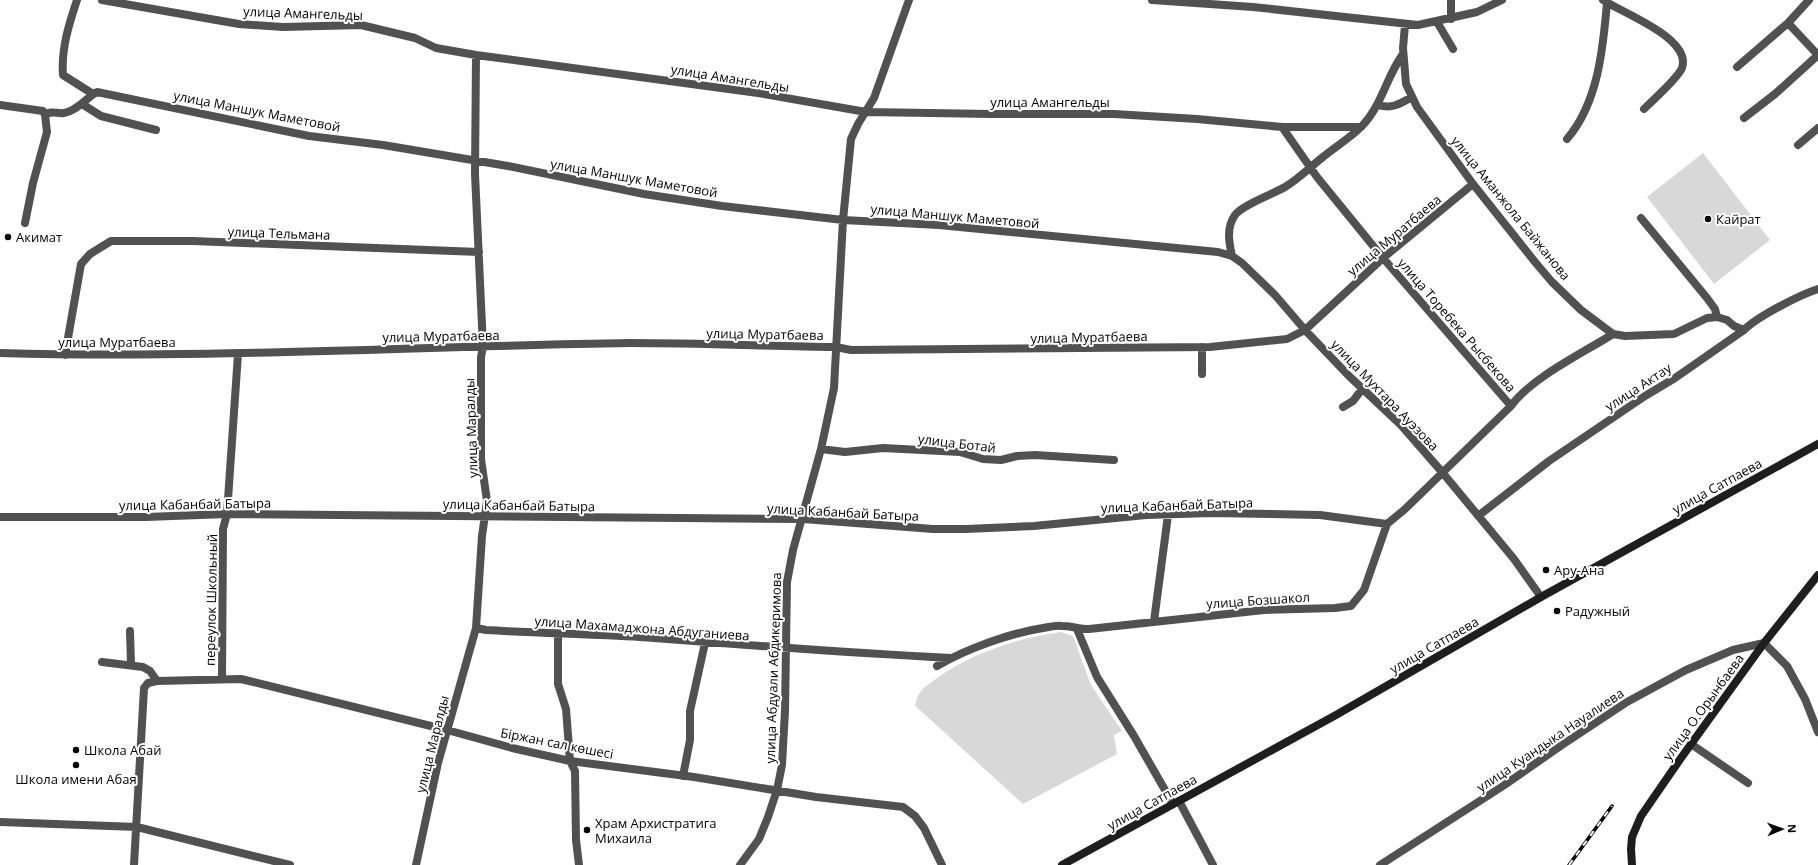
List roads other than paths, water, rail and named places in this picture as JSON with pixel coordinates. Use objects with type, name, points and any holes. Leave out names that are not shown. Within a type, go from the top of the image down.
[{"type":"street","points":[[45,115],[49,112],[65,113],[82,104],[93,94],[63,75],[62,64],[68,27],[77,0]]},
{"type":"street","name":"улица Амангельды","points":[[102,0],[239,24],[283,27],[361,25],[415,38],[436,48],[758,93],[866,112],[1114,114],[1197,119],[1282,127],[1361,128]]},
{"type":"street","name":"улица Абдуали Абдикеримова","points":[[740,865],[759,839],[778,790],[783,757],[788,577],[793,550],[821,449],[834,388],[843,220],[851,139],[874,98],[909,0]]},
{"type":"street","points":[[1152,0],[1254,7],[1405,25],[1418,25],[1452,19],[1477,12],[1502,0]]},
{"type":"street","points":[[1451,0],[1452,19]]},
{"type":"street","points":[[1737,67],[1788,23],[1809,0]]},
{"type":"street","points":[[1567,139],[1578,127],[1585,113],[1595,82],[1610,2],[1644,22],[1676,45],[1681,56],[1682,62],[1679,73],[1644,109]]},
{"type":"street","points":[[1437,22],[1453,49]]},
{"type":"street","points":[[1744,118],[1775,94],[1818,55],[1788,23]]},
{"type":"street","points":[[1232,256],[1229,231],[1236,214],[1242,208],[1260,201],[1285,187],[1361,128],[1378,105],[1403,54],[1405,25]]},
{"type":"street","name":"улица Маралды","points":[[416,865],[438,763],[476,628],[482,536],[486,516],[487,501],[481,459],[481,357],[483,347],[475,161],[474,83],[476,54]]},
{"type":"street","name":"улица Аманжола Байжанова","points":[[1403,54],[1406,84],[1417,107],[1473,184],[1552,282],[1581,310],[1613,334]]},
{"type":"street","name":"улица Маншук Маметовой","points":[[93,94],[97,92],[309,136],[383,145],[675,199],[722,206],[843,220],[939,225],[1152,245],[1218,252],[1232,256]]},
{"type":"street","points":[[1378,105],[1388,108],[1400,104],[1412,97]]},
{"type":"street","points":[[82,104],[101,116],[156,130]]},
{"type":"street","points":[[0,105],[43,111],[45,115],[47,132],[35,175],[25,223]]},
{"type":"street","name":"улица Торебека Рысбекова","points":[[1282,127],[1317,177],[1382,258],[1512,406]]},
{"type":"street","points":[[1798,145],[1818,128]]},
{"type":"street","name":"улица Муратбаева","points":[[0,353],[65,355],[238,354],[632,343],[836,347],[851,350],[1202,347],[1287,339],[1305,330],[1382,258],[1473,184]]},
{"type":"street","points":[[1641,218],[1707,298],[1717,317]]},
{"type":"street","name":"улица Тельмана","points":[[65,355],[73,303],[83,260],[110,241],[193,241],[479,252]]},
{"type":"street","name":"улица Мухтара Ауэзова","points":[[1232,256],[1275,295],[1305,330],[1401,425],[1514,558],[1541,597]]},
{"type":"street","name":"улица Актау","points":[[1478,516],[1549,462],[1675,378],[1744,330],[1752,322],[1806,293],[1818,289]]},
{"type":"street","points":[[1387,524],[1404,510],[1512,406],[1520,394],[1541,378],[1613,334],[1625,336],[1674,334],[1707,318],[1717,317],[1727,320],[1734,326],[1744,330]]},
{"type":"street","points":[[1202,347],[1202,374]]},
{"type":"street","name":"переулок Школьный","points":[[222,679],[221,613],[223,529],[227,514],[238,354]]},
{"type":"street","points":[[1343,407],[1353,401],[1362,388]]},
{"type":"street","name":"улица Сатпаева","points":[[1062,865],[1336,715],[1541,597],[1818,444]]},
{"type":"street","name":"улица Ботай","points":[[821,449],[845,452],[883,448],[960,452],[983,459],[1001,460],[1017,456],[1035,455],[1114,460]]},
{"type":"street","name":"улица Кабанбай Батыра","points":[[0,517],[146,517],[227,514],[486,516],[512,518],[802,519],[933,529],[966,530],[1034,526],[1103,518],[1212,513],[1320,516],[1387,524]]},
{"type":"street","points":[[1154,621],[1168,514]]},
{"type":"street","name":"улица Бозшакол","points":[[937,666],[951,658],[1019,632],[1061,625],[1077,629],[1264,610],[1335,608],[1351,606],[1364,590],[1387,524]]},
{"type":"street","name":"улица О.Орынбаева","points":[[1632,865],[1632,836],[1641,816],[1764,643],[1818,575]]},
{"type":"street","name":"улица Махамаджона Абдуганиева","points":[[476,628],[558,635],[638,637],[786,649],[951,658]]},
{"type":"street","points":[[1077,629],[1096,676],[1213,865]]},
{"type":"street","points":[[130,631],[131,665]]},
{"type":"street","points":[[558,635],[558,684],[566,709],[570,761],[575,771],[576,840],[580,865]]},
{"type":"street","points":[[683,776],[690,740],[690,711],[705,643]]},
{"type":"street","points":[[1764,643],[1787,666],[1805,699],[1818,732]]},
{"type":"street","name":"улица Куандыка Науалиева","points":[[1380,865],[1490,795],[1595,722],[1627,702],[1686,670],[1733,650],[1764,643]]},
{"type":"street","points":[[102,662],[143,667],[150,671],[157,681]]},
{"type":"street","name":"Біржан сал көшесі","points":[[136,827],[144,688],[148,683],[157,681],[241,679],[447,730],[512,748],[570,761],[683,776],[816,797],[903,807],[915,816],[924,828],[942,865]]},
{"type":"street","points":[[1691,744],[1748,783]]},
{"type":"street","points":[[0,822],[136,827],[290,865]]},
{"type":"street","points":[[134,865],[136,827]]},
{"type":"railway","points":[[1569,865],[1612,806]]},
{"type":"place","name":"Кайрат","points":[[1708,219]]},
{"type":"place","name":"Акимат","points":[[8,237]]},
{"type":"place","name":"Ару-Ана","points":[[1546,570]]},
{"type":"place","name":"Радужный","points":[[1557,611]]},
{"type":"place","name":"Школа Абай","points":[[76,750]]},
{"type":"place","name":"Школа имени Абая","points":[[76,765]]},
{"type":"place","name":"Храм Архистратига Михаила","points":[[587,830]]}]
